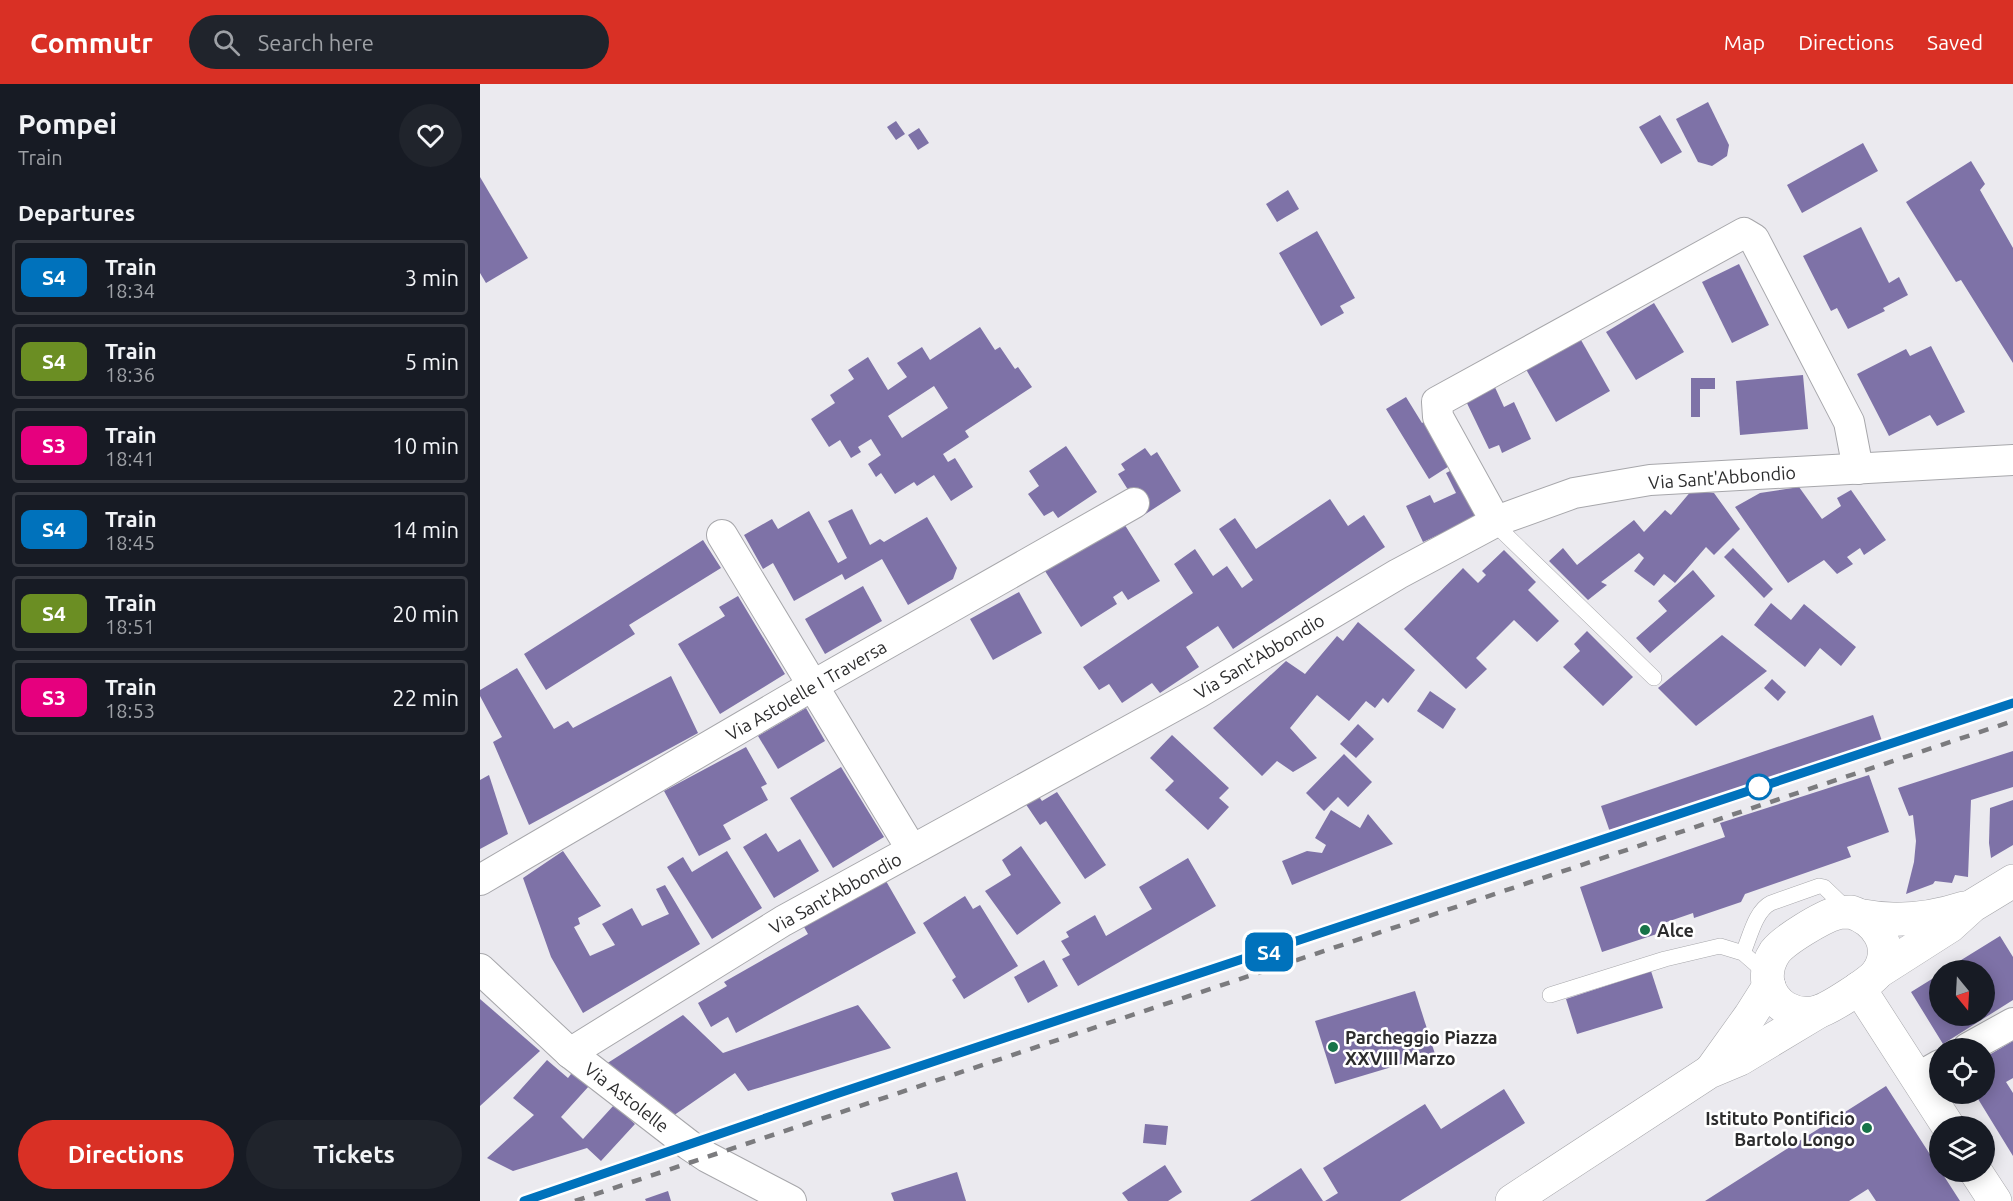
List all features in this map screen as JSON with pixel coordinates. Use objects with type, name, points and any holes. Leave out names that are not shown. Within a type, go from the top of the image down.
[{"type":"main road","points":[[1512,1201],[1709,1072],[1740,1059],[1824,1009],[1950,926],[1972,906],[2013,881]]},
{"type":"main road","points":[[1709,1072],[1750,1016],[1768,980],[1770,962],[1776,951],[1785,943],[1838,913],[1903,921],[1946,914],[1972,906]]},
{"type":"main road","points":[[1857,914],[1874,924],[1881,934],[1884,947],[1883,960],[1868,980]]},
{"type":"main road","points":[[1768,980],[1774,998],[1794,1012],[1806,1014],[1854,1005],[1877,1015],[1928,1071],[1944,1116]]},
{"type":"main road","points":[[1868,980],[1877,1015]]},
{"type":"main road","points":[[1983,1182],[1995,1201]]},
{"type":"street","points":[[1496,522],[1438,417],[1437,402],[1744,233],[1754,239],[1849,422],[1858,469]]},
{"type":"street","name":"Via Sant'Abbondio","points":[[570,1053],[783,921],[1198,693],[1398,574],[1496,522],[1574,493],[1650,480],[2013,460]]},
{"type":"street","name":"Via Astolelle I Traversa","points":[[480,880],[812,686],[1134,503]]},
{"type":"street","points":[[722,535],[912,850]]},
{"type":"street","name":"Via Astolelle","points":[[480,969],[570,1053],[689,1145],[707,1157],[791,1201]]},
{"type":"street","points":[[1986,1038],[2013,1023]]},
{"type":"lane","points":[[1496,522],[1504,533],[1654,678]]},
{"type":"lane","points":[[1743,953],[1758,916],[1766,905],[1820,886],[1857,914]]},
{"type":"lane","points":[[1743,953],[1785,943]]},
{"type":"lane","points":[[1550,995],[1665,959],[1720,946],[1743,953],[1768,980]]},
{"type":"building","points":[[1708,102],[1729,145],[1727,156],[1712,166],[1698,162],[1676,119]]},
{"type":"building","points":[[1660,115],[1682,152],[1661,164],[1639,127]]},
{"type":"building","points":[[896,121],[905,134],[896,140],[887,127]]},
{"type":"building","points":[[919,128],[929,143],[918,150],[908,135]]},
{"type":"building","points":[[1863,143],[1878,171],[1802,213],[1787,185]]},
{"type":"building","points":[[1971,161],[1985,184],[1980,190],[2013,248],[2013,363],[1961,280],[1956,282],[1906,202]]},
{"type":"building","points":[[480,177],[528,258],[486,283],[480,273]]},
{"type":"building","points":[[1288,190],[1299,209],[1277,222],[1266,204]]},
{"type":"building","points":[[1861,227],[1889,283],[1899,277],[1908,295],[1883,308],[1885,311],[1848,329],[1837,308],[1831,311],[1803,256]]},
{"type":"building","points":[[1317,231],[1355,298],[1340,306],[1344,313],[1321,326],[1279,253]]},
{"type":"building","points":[[1739,264],[1769,325],[1732,343],[1702,282]]},
{"type":"building","points":[[1654,303],[1684,352],[1636,380],[1606,332]]},
{"type":"building","points":[[980,327],[995,350],[1000,347],[1015,369],[1018,367],[1032,387],[965,431],[969,437],[943,454],[948,462],[955,458],[973,487],[951,501],[934,475],[917,486],[914,482],[895,494],[881,473],[876,477],[868,464],[881,455],[871,439],[858,447],[861,452],[851,458],[840,440],[829,447],[811,419],[835,403],[830,395],[854,379],[848,370],[868,357],[888,390],[907,377],[897,363],[922,347],[930,360]],"holes":[[[934,386],[948,408],[902,438],[888,416]]]},
{"type":"building","points":[[1577,333],[1610,391],[1556,422],[1523,364]]},
{"type":"building","points":[[1931,346],[1965,412],[1937,426],[1930,415],[1889,436],[1857,374],[1906,349],[1910,356]]},
{"type":"building","points":[[1803,375],[1808,429],[1740,435],[1736,381]]},
{"type":"building","points":[[1691,378],[1715,378],[1715,389],[1700,389],[1700,417],[1691,417]]},
{"type":"building","points":[[1493,383],[1504,407],[1514,402],[1531,439],[1502,453],[1499,445],[1489,449],[1464,397]]},
{"type":"building","points":[[1406,397],[1422,423],[1427,420],[1454,463],[1429,479],[1386,409]]},
{"type":"building","points":[[1066,446],[1097,492],[1058,518],[1053,511],[1044,516],[1028,494],[1039,486],[1029,471]]},
{"type":"building","points":[[1145,448],[1151,456],[1157,452],[1181,491],[1144,515],[1118,474],[1125,470],[1121,464]]},
{"type":"building","points":[[1460,466],[1482,515],[1423,542],[1406,506],[1430,495],[1434,503],[1456,493],[1446,473]]},
{"type":"building","points":[[1799,487],[1822,519],[1841,506],[1837,498],[1851,490],[1886,540],[1864,555],[1860,548],[1847,557],[1853,564],[1837,574],[1824,560],[1788,583],[1735,507],[1760,493]]},
{"type":"building","points":[[1692,490],[1714,493],[1740,529],[1714,555],[1706,547],[1675,583],[1664,574],[1654,586],[1634,571],[1644,558],[1639,553],[1601,582],[1607,585],[1588,600],[1549,561],[1563,548],[1577,565],[1634,520],[1644,532],[1665,510],[1671,515]]},
{"type":"building","points":[[1330,499],[1348,526],[1364,515],[1385,547],[1233,649],[1218,626],[1186,647],[1199,667],[1160,693],[1152,683],[1122,703],[1109,684],[1099,690],[1083,667],[1193,593],[1174,564],[1195,549],[1213,576],[1227,566],[1242,588],[1253,580],[1219,529],[1235,518],[1256,549]]},
{"type":"building","points":[[852,509],[870,545],[880,539],[884,542],[927,517],[957,568],[953,579],[908,605],[882,559],[845,580],[842,574],[794,601],[773,563],[763,569],[744,535],[772,519],[778,529],[809,511],[838,563],[847,558],[828,521]]},
{"type":"building","points":[[1123,522],[1160,581],[1128,600],[1122,591],[1113,597],[1117,604],[1081,627],[1045,571]]},
{"type":"building","points":[[703,540],[721,568],[629,625],[635,634],[546,690],[524,654]]},
{"type":"building","points":[[1733,548],[1773,589],[1764,598],[1724,557]]},
{"type":"building","points":[[1504,550],[1536,582],[1528,590],[1559,621],[1537,642],[1514,620],[1476,658],[1487,669],[1466,689],[1404,629],[1463,568],[1478,583],[1486,575],[1482,571]]},
{"type":"building","points":[[1693,570],[1715,596],[1650,653],[1636,638],[1667,611],[1658,601]]},
{"type":"building","points":[[863,586],[882,621],[825,654],[805,619]]},
{"type":"building","points":[[1019,592],[1042,633],[993,660],[970,619]]},
{"type":"building","points":[[738,596],[785,674],[720,714],[678,644],[725,616],[719,607]]},
{"type":"building","points":[[1771,603],[1791,620],[1804,604],[1856,647],[1841,666],[1820,648],[1805,667],[1754,625]]},
{"type":"building","points":[[1358,622],[1415,670],[1388,703],[1383,698],[1375,708],[1366,701],[1349,721],[1317,695],[1290,728],[1317,758],[1293,772],[1277,761],[1262,776],[1213,728],[1286,661],[1305,674],[1337,636],[1343,641]]},
{"type":"building","points":[[1587,631],[1633,677],[1603,706],[1563,667],[1580,651],[1574,644]]},
{"type":"building","points":[[1722,635],[1767,671],[1696,726],[1658,688]]},
{"type":"building","points":[[517,668],[554,729],[568,721],[573,728],[671,676],[698,733],[529,825],[493,742],[502,737],[480,696],[480,690]]},
{"type":"building","points":[[1772,679],[1786,692],[1778,701],[1764,688]]},
{"type":"building","points":[[1430,691],[1456,709],[1443,729],[1417,711]]},
{"type":"building","points":[[806,708],[825,741],[778,769],[758,736]]},
{"type":"building","points":[[1873,715],[1882,741],[1610,832],[1601,806]]},
{"type":"building","points":[[1358,724],[1374,739],[1356,758],[1340,744]]},
{"type":"building","points":[[1172,735],[1229,788],[1219,798],[1229,807],[1208,830],[1165,790],[1174,781],[1150,758]]},
{"type":"building","points":[[746,747],[767,784],[761,787],[768,800],[723,825],[731,839],[699,856],[664,791]]},
{"type":"building","points":[[2013,751],[2013,787],[1971,800],[1968,877],[1955,875],[1952,883],[1935,881],[1933,884],[1906,894],[1914,862],[1916,841],[1913,815],[1909,816],[1898,788]]},
{"type":"building","points":[[1344,754],[1372,782],[1348,807],[1338,797],[1324,811],[1306,793]]},
{"type":"building","points":[[841,767],[884,837],[833,868],[790,798]]},
{"type":"building","points":[[489,775],[508,834],[480,849],[480,780]]},
{"type":"building","points":[[1869,775],[1889,832],[1847,847],[1851,857],[1745,894],[1741,902],[1694,918],[1693,913],[1661,924],[1663,932],[1602,952],[1580,887],[1725,837],[1720,823]]},
{"type":"building","points":[[1057,792],[1106,865],[1085,879],[1046,821],[1040,825],[1025,803],[1038,795],[1042,801]]},
{"type":"building","points":[[2013,800],[2013,845],[1991,858],[1990,808]]},
{"type":"building","points":[[1331,810],[1360,828],[1368,814],[1393,844],[1292,885],[1282,861],[1307,851],[1322,853],[1326,845],[1315,838]]},
{"type":"building","points":[[766,833],[778,852],[800,839],[819,871],[774,898],[743,847]]},
{"type":"building","points":[[1021,846],[1061,903],[1017,935],[985,891],[1011,875],[1002,860]]},
{"type":"building","points":[[563,851],[601,906],[578,918],[580,924],[574,927],[590,956],[615,945],[602,924],[632,908],[642,926],[669,914],[656,889],[665,885],[700,944],[583,1013],[551,957],[523,878]]},
{"type":"building","points":[[727,851],[762,908],[712,939],[667,867],[683,857],[692,872]]},
{"type":"building","points":[[1188,858],[1216,906],[1078,986],[1062,959],[1070,955],[1061,941],[1069,937],[1066,932],[1095,915],[1106,936],[1152,909],[1139,887]]},
{"type":"building","points":[[886,881],[916,933],[736,1033],[728,1017],[711,1027],[698,1003],[727,986],[724,982],[808,934],[804,927]]},
{"type":"building","points":[[965,896],[973,909],[980,905],[1018,966],[964,999],[952,980],[956,977],[923,923]]},
{"type":"building","points":[[2000,936],[2013,957],[2013,1000],[1995,1011],[1995,960],[1961,960]]},
{"type":"building","points":[[1044,960],[1058,986],[1028,1003],[1014,977]]},
{"type":"building","points":[[1651,971],[1663,1008],[1577,1034],[1566,999]]},
{"type":"building","points":[[1929,981],[1929,1021],[1911,992]]},
{"type":"building","points":[[1415,991],[1435,1054],[1335,1084],[1315,1021]]},
{"type":"building","points":[[480,999],[540,1051],[480,1106]]},
{"type":"building","points":[[858,1005],[891,1048],[748,1091],[735,1073],[670,1118],[606,1064],[683,1015],[723,1053]]},
{"type":"building","points":[[1932,1026],[1972,1026],[1953,1038],[1939,1038]]},
{"type":"building","points":[[2013,1041],[2013,1078],[2006,1082],[2013,1093],[2013,1156],[1995,1127],[1995,1116],[1988,1116],[1981,1104],[1995,1104],[1995,1052]]},
{"type":"building","points":[[547,1060],[568,1078],[574,1070],[589,1086],[561,1117],[583,1139],[614,1105],[635,1124],[601,1161],[587,1148],[513,1171],[487,1158],[534,1115],[513,1098]]},
{"type":"building","name":"Istituto Pontificio Bartolo Longo","points":[[1886,1086],[1929,1153],[1929,1182],[1948,1182],[1960,1201],[1876,1201],[1868,1189],[1849,1201],[1705,1201]]},
{"type":"building","points":[[1504,1089],[1525,1123],[1400,1201],[1325,1201],[1338,1193],[1323,1168],[1425,1104],[1441,1129]]},
{"type":"building","points":[[1145,1124],[1168,1126],[1166,1145],[1143,1143]]},
{"type":"building","points":[[1165,1165],[1182,1192],[1168,1201],[1128,1201],[1122,1193]]},
{"type":"building","points":[[1301,1168],[1323,1201],[1250,1201]]},
{"type":"building","points":[[957,1172],[966,1201],[894,1201],[891,1193]]},
{"type":"building","points":[[668,1191],[671,1201],[646,1201],[645,1199]]},
{"type":"railway","points":[[525,1201],[836,1094],[2013,703]]},
{"type":"railway","points":[[575,1201],[2013,721]]},
{"type":"train","name":"S4","points":[[524,1201],[836,1094],[1068,1019],[2013,703]]},
{"type":"place","name":"Alce","points":[[1645,930]]},
{"type":"place","name":"Parcheggio Piazza XXVIII Marzo","points":[[1333,1047]]},
{"type":"place","name":"Istituto Pontificio Bartolo Longo","points":[[1867,1128]]}]
